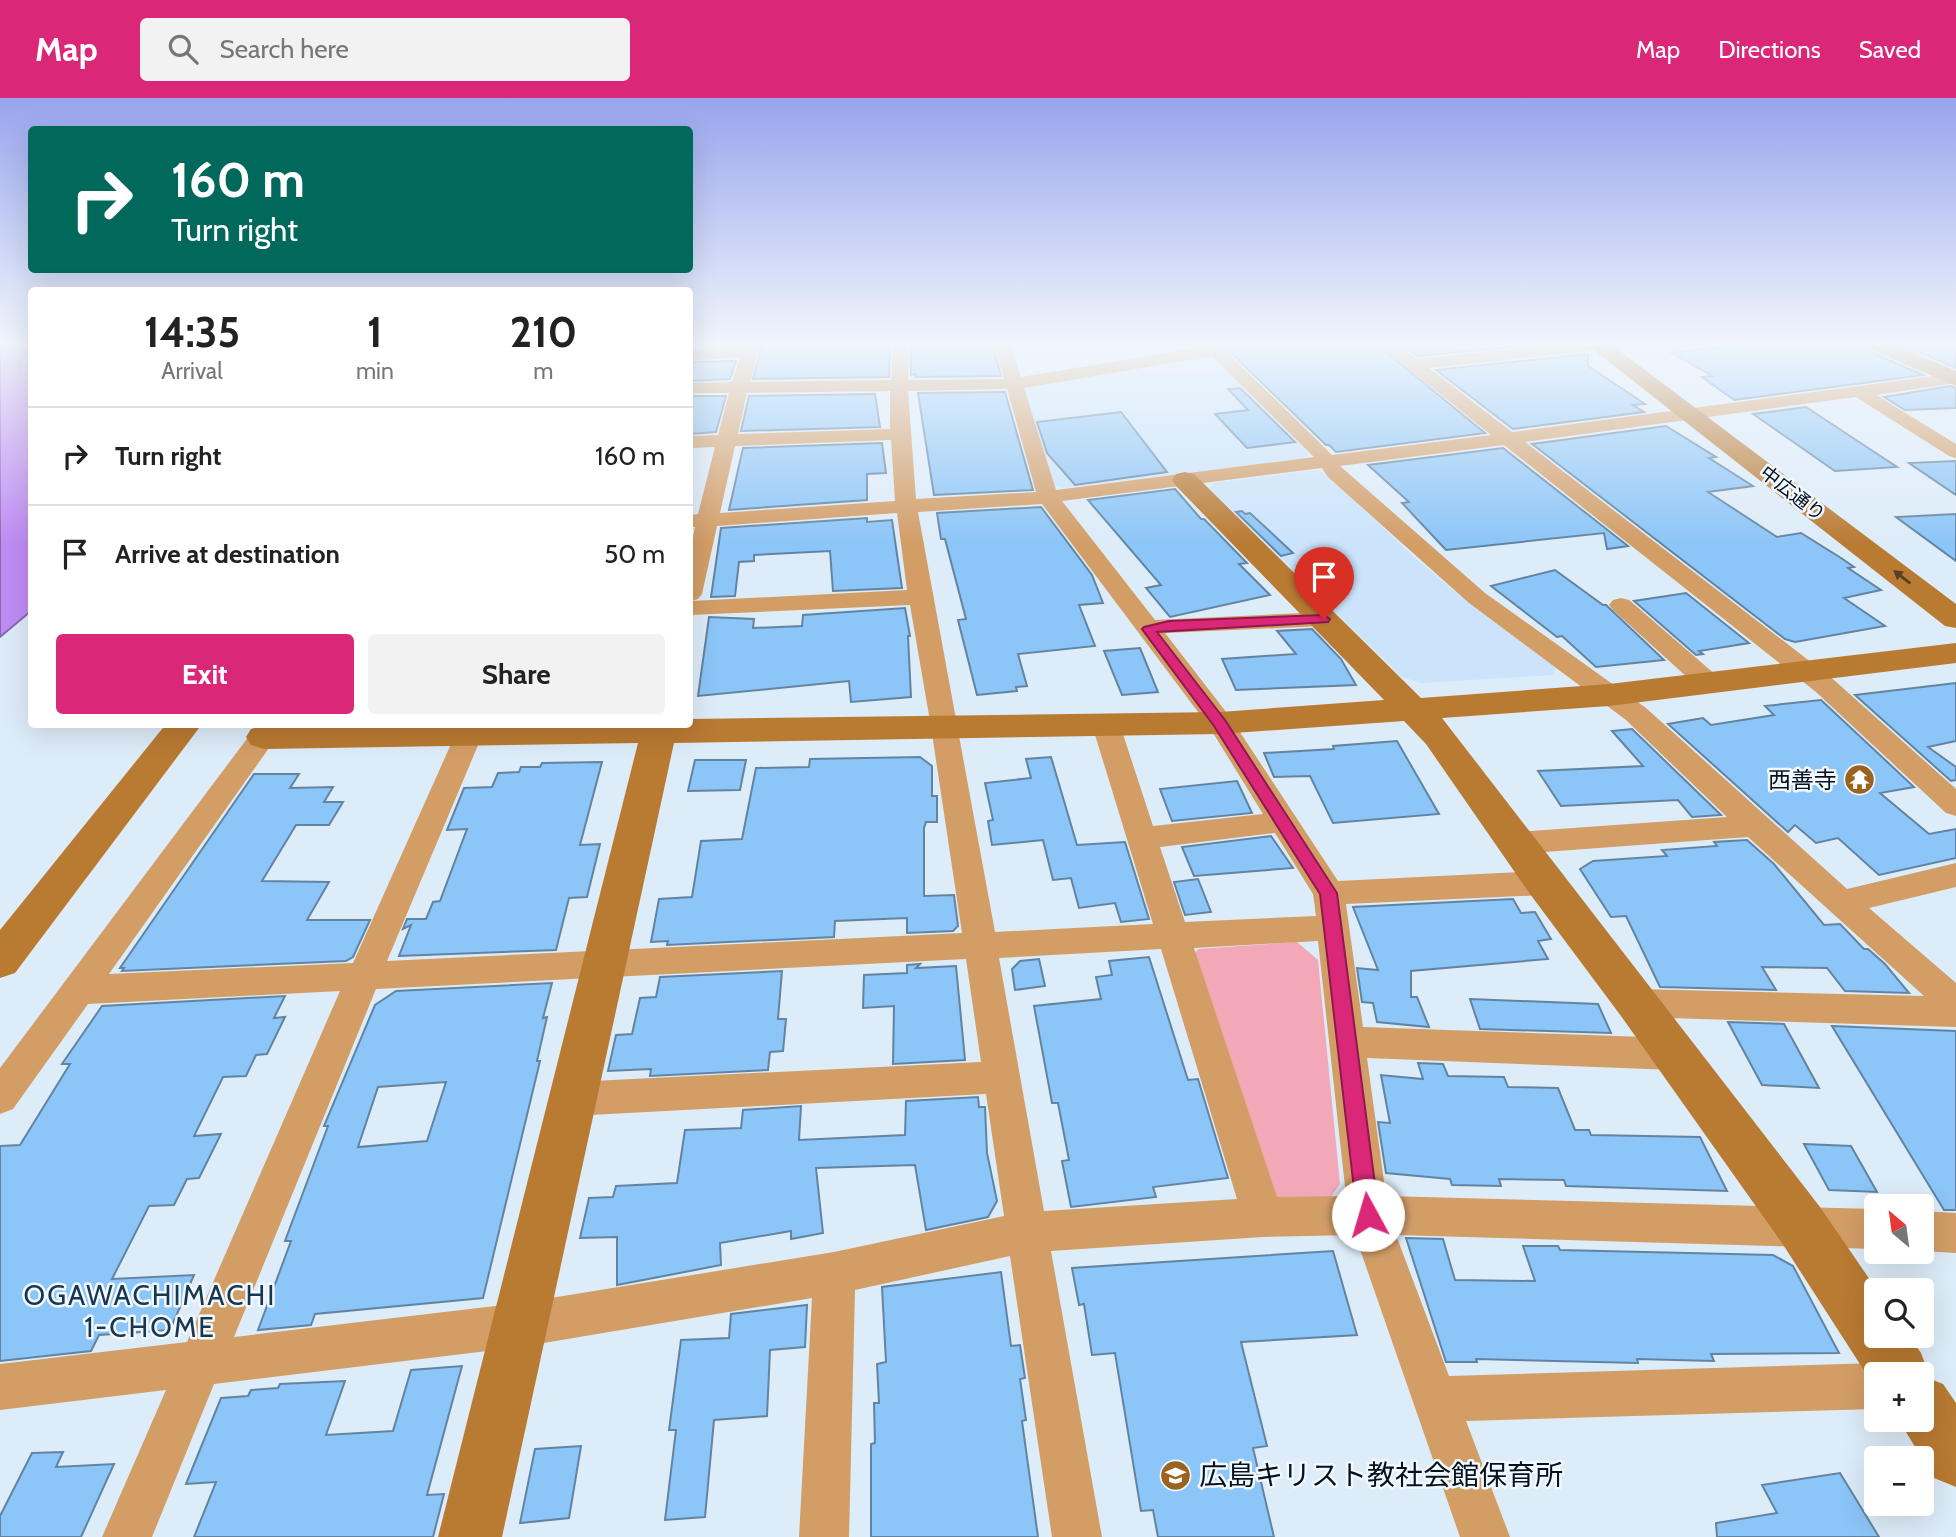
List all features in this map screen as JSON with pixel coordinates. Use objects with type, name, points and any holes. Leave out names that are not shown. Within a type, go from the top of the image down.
[{"type":"street","points":[[693,569],[699,520],[733,410]]},
{"type":"street","points":[[900,410],[907,508],[920,597],[982,945],[1077,1537]]},
{"type":"street","points":[[1022,410],[1048,497],[1220,723],[1329,893],[1368,1215],[1485,1537]]},
{"type":"street","points":[[1276,410],[1328,462],[1335,473],[1477,598],[1636,714],[1755,826],[1956,1004]]},
{"type":"street","points":[[1470,410],[1805,670],[1956,806]]},
{"type":"street","name":"中広通り","points":[[1696,410],[1956,619]]},
{"type":"street","points":[[699,520],[1048,497],[1727,410]]},
{"type":"street","points":[[1889,410],[1956,452]]},
{"type":"street","points":[[1701,414],[1956,592]]},
{"type":"street","points":[[693,442],[901,434]]},
{"type":"street","points":[[1185,480],[1439,736],[1544,883],[1637,1003],[1801,1225],[1892,1362]]},
{"type":"street","points":[[693,608],[920,597]]},
{"type":"street","points":[[1621,605],[1708,682]]},
{"type":"street","points":[[1148,629],[1169,625],[1324,619]]},
{"type":"street","points":[[693,728],[1220,723],[1609,695],[1956,653]]},
{"type":"street","points":[[1106,725],[1263,1217]]},
{"type":"street","points":[[0,961],[182,728]]},
{"type":"street","points":[[0,1097],[268,731],[660,728],[470,1537]]},
{"type":"street","points":[[127,1537],[363,978],[472,729]]},
{"type":"street","points":[[1141,838],[1283,822]]},
{"type":"street","points":[[1517,843],[1755,826]]},
{"type":"street","points":[[1843,902],[1956,875]]},
{"type":"street","points":[[1329,893],[1544,883]]},
{"type":"street","points":[[78,990],[1332,928]]},
{"type":"street","points":[[1637,1003],[1956,1012]]},
{"type":"street","points":[[1348,1042],[1674,1054]]},
{"type":"street","points":[[572,1099],[1002,1077]]},
{"type":"street","points":[[0,1387],[520,1325],[834,1273],[1026,1232],[1263,1217],[1368,1215],[1864,1228]]},
{"type":"street","points":[[1934,1232],[1956,1233]]},
{"type":"street","points":[[824,1537],[834,1273]]},
{"type":"street","points":[[1434,1399],[1864,1386]]},
{"type":"shaded area","points":[[0,410],[28,410],[28,614],[0,637]]},
{"type":"shaded area","points":[[1029,410],[1267,410],[1310,453],[1306,458],[1063,488],[1053,485]]},
{"type":"shaded area","points":[[1314,470],[1326,473],[1414,557],[1472,606],[1556,667],[1553,675],[1421,683],[1402,677],[1209,488],[1214,483]]},
{"type":"shaded area","points":[[1297,942],[1318,960],[1340,1184],[1329,1200],[1286,1203],[1267,1190],[1191,959],[1198,949]]},
{"type":"building","points":[[693,410],[722,410],[716,432],[693,434]]},
{"type":"building","points":[[746,410],[877,410],[880,427],[741,431]]},
{"type":"building","points":[[921,410],[1010,410],[1033,490],[934,495]]},
{"type":"building","points":[[1263,410],[1295,442],[1247,448],[1215,414]]},
{"type":"building","points":[[1290,410],[1457,410],[1485,433],[1336,452]]},
{"type":"building","points":[[1488,410],[1644,412],[1513,429]]},
{"type":"building","points":[[1811,410],[1897,467],[1835,471],[1753,414]]},
{"type":"building","points":[[1121,412],[1167,472],[1075,485],[1047,453],[1037,422]]},
{"type":"building","points":[[1666,426],[1716,457],[1709,458],[1753,486],[1708,492],[1777,537],[1801,533],[1854,567],[1848,568],[1881,590],[1844,598],[1885,626],[1795,642],[1785,639],[1532,444]]},
{"type":"building","points":[[882,443],[886,473],[867,474],[867,500],[729,510],[743,448]]},
{"type":"building","points":[[1503,448],[1628,546],[1607,549],[1604,533],[1446,550],[1402,503],[1409,502],[1368,465]]},
{"type":"building","points":[[1956,461],[1956,495],[1909,463]]},
{"type":"building","points":[[1175,489],[1201,519],[1247,563],[1239,564],[1270,595],[1170,617],[1146,588],[1161,585],[1088,500]]},
{"type":"building","points":[[1041,507],[1092,575],[1103,603],[1079,605],[1095,646],[1018,654],[1027,686],[1016,687],[1017,691],[977,695],[958,620],[966,619],[945,539],[941,539],[937,513]]},
{"type":"building","points":[[1242,511],[1245,514],[1250,513],[1293,553],[1281,556],[1236,512]]},
{"type":"building","points":[[1956,514],[1956,561],[1896,517]]},
{"type":"building","points":[[867,518],[867,522],[892,520],[902,588],[833,591],[830,551],[754,555],[754,561],[739,562],[735,596],[711,597],[721,528]]},
{"type":"building","points":[[1555,570],[1606,605],[1664,660],[1596,667],[1562,636],[1557,637],[1491,586]]},
{"type":"building","points":[[1686,593],[1749,643],[1699,651],[1703,654],[1696,655],[1634,601]]},
{"type":"building","points":[[905,608],[910,636],[911,697],[851,702],[849,681],[698,696],[709,617],[754,619],[753,628],[802,626],[803,615]]},
{"type":"building","points":[[1312,629],[1341,659],[1356,685],[1236,690],[1222,659],[1296,654],[1277,631]]},
{"type":"building","points":[[1140,648],[1158,692],[1122,695],[1104,651]]},
{"type":"building","points":[[1956,683],[1956,741],[1928,747],[1956,767],[1956,780],[1951,781],[1855,695]]},
{"type":"building","points":[[1821,700],[1914,787],[1880,793],[1929,834],[1956,829],[1956,858],[1879,875],[1838,838],[1816,843],[1795,825],[1788,832],[1668,724],[1703,718],[1711,725],[1774,715],[1765,706]]},
{"type":"building","points":[[1632,729],[1721,815],[1692,817],[1678,800],[1561,806],[1538,771],[1643,766],[1612,731]]},
{"type":"building","points":[[1397,741],[1439,814],[1333,823],[1310,776],[1274,777],[1264,753],[1334,749],[1333,746]]},
{"type":"building","points":[[920,757],[932,766],[932,796],[937,796],[937,822],[926,822],[924,828],[924,896],[954,895],[958,926],[953,931],[907,933],[907,918],[835,921],[834,937],[667,945],[668,941],[651,942],[659,899],[692,897],[701,841],[742,839],[756,768],[809,767],[810,759]]},
{"type":"building","points":[[1051,757],[1077,845],[1125,842],[1149,919],[1121,922],[1115,903],[1079,908],[1071,878],[1053,880],[1043,840],[992,845],[988,821],[993,820],[985,783],[1031,778],[1026,759]]},
{"type":"building","points":[[695,760],[746,760],[740,790],[688,791]]},
{"type":"building","points":[[602,762],[580,845],[600,844],[587,897],[569,898],[556,950],[399,956],[411,925],[403,929],[407,919],[426,919],[433,902],[440,901],[467,829],[447,830],[464,788],[492,787],[498,773],[519,772],[521,767],[540,767],[542,763]]},
{"type":"building","points":[[254,774],[299,774],[290,788],[333,787],[324,802],[343,802],[329,825],[296,825],[262,881],[329,882],[307,920],[370,920],[353,957],[346,961],[122,971],[124,968],[120,968]]},
{"type":"building","points":[[1237,781],[1252,813],[1172,821],[1160,789]]},
{"type":"building","points":[[1271,836],[1293,868],[1194,876],[1182,847]]},
{"type":"building","points":[[1747,840],[1774,864],[1824,925],[1840,924],[1864,949],[1868,949],[1885,964],[1909,993],[1845,991],[1827,968],[1762,967],[1776,990],[1660,987],[1626,916],[1611,917],[1580,869],[1593,861],[1667,856],[1662,850],[1717,846],[1714,842]]},
{"type":"building","points":[[1198,879],[1211,912],[1185,915],[1174,882]]},
{"type":"building","points":[[1513,899],[1521,913],[1535,912],[1551,939],[1538,941],[1548,959],[1411,971],[1411,997],[1417,997],[1429,1027],[1377,1022],[1373,1003],[1362,1002],[1357,968],[1378,970],[1353,907]]},
{"type":"building","points":[[1149,957],[1188,1080],[1198,1079],[1228,1178],[1153,1187],[1156,1197],[1071,1207],[1062,1161],[1069,1160],[1058,1103],[1052,1103],[1034,1006],[1101,999],[1096,977],[1112,975],[1109,961]]},
{"type":"building","points":[[1039,959],[1045,986],[1015,990],[1012,969],[1020,961]]},
{"type":"building","points":[[920,964],[916,968],[956,966],[965,1060],[893,1064],[894,1006],[863,1008],[864,975],[907,973],[907,965]]},
{"type":"building","points":[[782,971],[778,1019],[786,1019],[783,1051],[770,1052],[768,1070],[650,1076],[651,1069],[608,1071],[616,1035],[632,1034],[640,998],[656,997],[660,977]]},
{"type":"building","points":[[552,983],[543,1018],[547,1017],[537,1061],[540,1061],[483,1298],[315,1314],[311,1325],[258,1330],[291,1241],[285,1241],[328,1126],[324,1126],[375,1005],[396,991]],"holes":[[[446,1082],[427,1141],[358,1147],[378,1087]]]},
{"type":"building","points":[[285,996],[274,1018],[285,1017],[267,1054],[256,1055],[246,1076],[223,1077],[194,1136],[221,1134],[199,1178],[187,1179],[174,1205],[149,1206],[112,1279],[194,1275],[170,1330],[99,1335],[91,1351],[0,1361],[0,1146],[20,1145],[70,1064],[62,1064],[102,1006]]},
{"type":"building","points":[[1470,999],[1598,1004],[1611,1033],[1480,1029]]},
{"type":"building","points":[[1728,1022],[1784,1024],[1819,1088],[1762,1085]]},
{"type":"building","points":[[1832,1026],[1956,1031],[1956,1210],[1944,1210]]},
{"type":"building","points":[[1418,1063],[1443,1064],[1448,1076],[1504,1077],[1508,1087],[1558,1088],[1575,1130],[1589,1130],[1591,1135],[1700,1137],[1727,1191],[1566,1186],[1564,1180],[1499,1179],[1501,1186],[1452,1185],[1450,1179],[1386,1173],[1378,1122],[1390,1123],[1381,1075],[1423,1079]]},
{"type":"building","points":[[978,1097],[979,1107],[985,1107],[987,1153],[997,1201],[988,1217],[926,1230],[915,1165],[816,1168],[823,1233],[791,1239],[791,1231],[720,1243],[721,1265],[617,1285],[617,1237],[580,1238],[589,1198],[613,1197],[616,1186],[677,1183],[685,1130],[741,1128],[743,1110],[801,1106],[799,1140],[905,1135],[906,1101]]},
{"type":"building","points":[[1804,1144],[1851,1146],[1877,1192],[1829,1190]]},
{"type":"building","points":[[1406,1238],[1443,1239],[1455,1280],[1535,1281],[1523,1246],[1558,1246],[1560,1250],[1773,1255],[1793,1266],[1839,1353],[1711,1354],[1714,1361],[1637,1359],[1638,1363],[1476,1359],[1477,1362],[1446,1362]]},
{"type":"building","points":[[1333,1251],[1357,1335],[1241,1342],[1267,1446],[1253,1448],[1274,1537],[1158,1537],[1153,1510],[1141,1511],[1115,1353],[1092,1355],[1084,1304],[1079,1305],[1072,1268]]},
{"type":"building","points":[[1001,1272],[1011,1346],[1020,1345],[1025,1378],[1020,1379],[1026,1420],[1022,1421],[1038,1537],[871,1537],[871,1444],[875,1443],[874,1403],[879,1403],[877,1364],[886,1362],[882,1287]]},
{"type":"building","points":[[807,1305],[805,1347],[770,1350],[767,1416],[714,1420],[705,1517],[665,1520],[676,1430],[669,1430],[681,1340],[729,1338],[731,1314]]},
{"type":"building","points":[[462,1366],[427,1495],[444,1494],[433,1537],[194,1537],[216,1482],[186,1484],[221,1398],[248,1396],[251,1390],[278,1388],[280,1384],[345,1381],[326,1435],[393,1431],[411,1370]]},
{"type":"building","points":[[581,1446],[569,1518],[520,1523],[535,1449]]},
{"type":"building","points":[[63,1452],[56,1467],[114,1464],[81,1537],[0,1537],[0,1516],[32,1453]]},
{"type":"building","points":[[1840,1473],[1879,1537],[1717,1537],[1716,1523],[1777,1513],[1762,1485]]},
{"type":"place","name":"西善寺","points":[[1860,780]]},
{"type":"place","name":"広島キリスト教社会館保育所","points":[[1176,1475]]},
{"type":"district","name":"OGAWACHIMACHI 1-CHOME","points":[[150,1311]]},
{"type":"route","points":[[1324,619],[1169,625],[1148,629],[1220,723],[1329,893],[1368,1215]]}]
